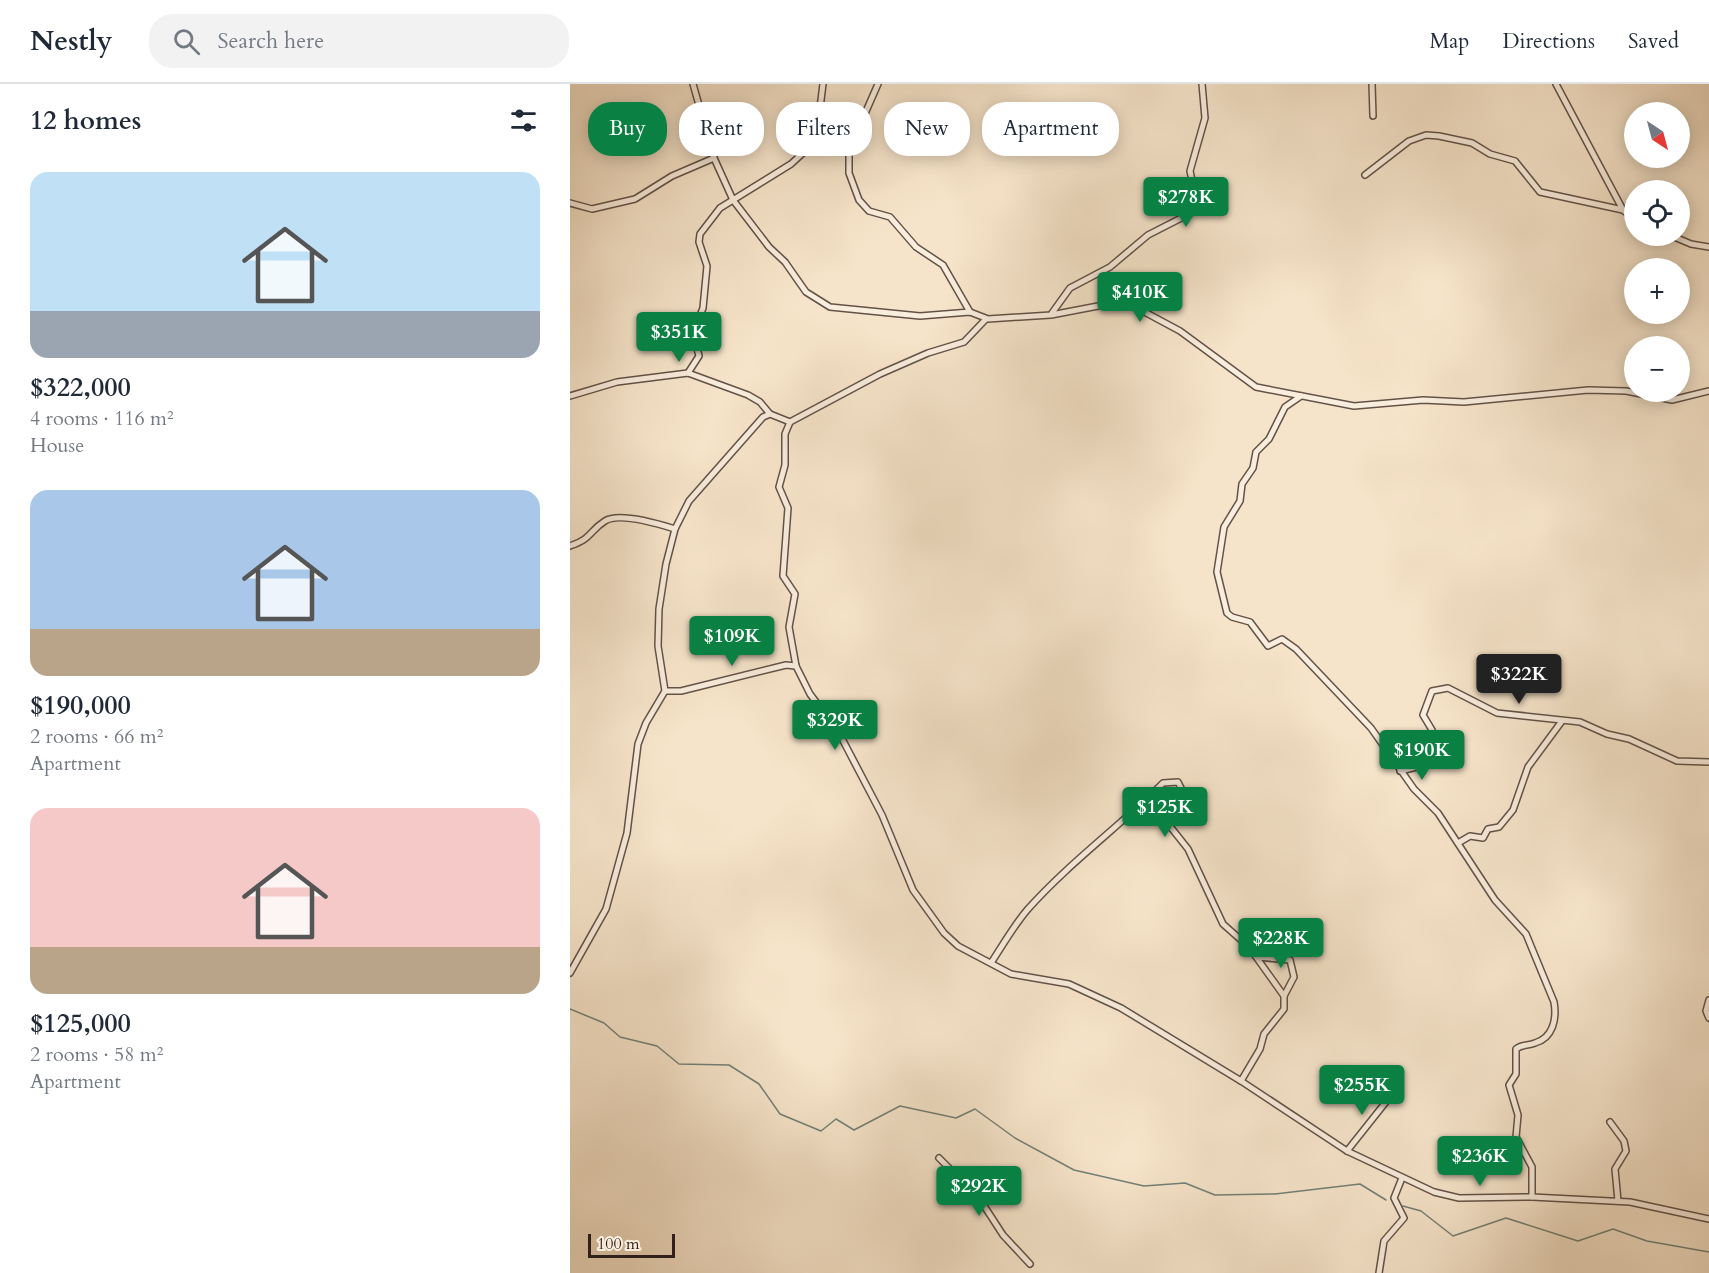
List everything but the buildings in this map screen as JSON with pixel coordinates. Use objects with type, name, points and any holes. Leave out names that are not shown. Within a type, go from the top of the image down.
[{"type":"street","points":[[693,84],[714,158],[734,200],[769,247],[785,262],[806,292],[830,307],[920,316],[970,312],[986,319],[1051,315],[1109,302],[1127,304],[1180,331],[1249,383],[1354,406],[1423,400],[1464,402],[1588,390],[1626,391],[1672,400],[1709,391]]},
{"type":"street","points":[[688,373],[699,356],[693,333],[705,299],[707,266],[699,236],[717,210],[802,153],[820,108],[823,84]]},
{"type":"street","points":[[878,84],[849,150],[849,173],[859,200],[869,211],[890,217],[916,248],[944,265],[970,312]]},
{"type":"street","points":[[1051,315],[1070,288],[1110,267],[1148,236],[1193,212],[1196,200],[1190,171],[1205,118],[1202,84]]},
{"type":"street","points":[[1372,84],[1373,116]]},
{"type":"street","points":[[1556,84],[1623,210]]},
{"type":"street","points":[[1365,174],[1409,141],[1426,135],[1439,136],[1472,143],[1490,154],[1515,161],[1540,192],[1623,210]]},
{"type":"street","points":[[570,203],[592,209],[635,199],[672,176],[714,158]]},
{"type":"street","points":[[1690,244],[1709,247]]},
{"type":"street","points":[[986,319],[964,342],[927,353],[880,374],[789,422],[785,434],[785,465],[779,487],[788,505],[783,573],[795,594],[789,627],[796,666],[810,694],[843,741],[882,815],[908,881],[920,902],[952,941],[1011,974],[1061,981],[1094,994],[1138,1017],[1347,1150],[1434,1192],[1459,1198],[1532,1197],[1618,1201],[1709,1218]]},
{"type":"street","points":[[570,396],[617,382],[688,373],[748,395],[760,402],[770,414],[789,422]]},
{"type":"street","points":[[1300,396],[1286,407],[1269,439],[1256,452],[1253,468],[1242,483],[1240,501],[1224,527],[1217,572],[1227,613],[1232,617],[1250,622],[1268,646],[1282,639],[1290,643],[1371,728],[1400,771],[1438,813],[1500,907],[1526,934],[1554,1002],[1554,1021],[1546,1037],[1516,1049],[1516,1074],[1509,1085],[1518,1115],[1516,1139],[1532,1167],[1532,1197]]},
{"type":"street","points":[[570,974],[606,909],[627,833],[638,744],[665,691],[658,646],[659,609],[675,529],[689,501],[757,423],[770,414]]},
{"type":"street","points":[[570,546],[588,539],[607,519],[619,517],[675,529]]},
{"type":"street","points":[[665,691],[681,691],[786,665],[796,666]]},
{"type":"street","points":[[1400,771],[1417,767],[1425,761],[1423,746],[1432,730],[1424,715],[1429,696],[1436,689],[1455,690],[1497,713],[1580,722],[1607,734],[1629,739],[1677,761],[1709,762]]},
{"type":"street","points":[[1458,843],[1470,836],[1483,838],[1490,827],[1499,827],[1508,817],[1516,803],[1528,768],[1562,721]]},
{"type":"street","points":[[991,963],[1014,927],[1037,900],[1102,837],[1144,803],[1163,783],[1173,780],[1178,782],[1183,792],[1169,814],[1169,825],[1188,849],[1222,924],[1257,957],[1284,996]]},
{"type":"street","points":[[1241,1081],[1260,1049],[1264,1034],[1284,1009],[1284,996],[1294,977],[1290,960],[1257,957]]},
{"type":"street","points":[[1709,1000],[1706,1011],[1709,1018]]},
{"type":"street","points":[[1347,1150],[1393,1093]]},
{"type":"street","points":[[1610,1122],[1624,1141],[1626,1151],[1615,1169],[1618,1201]]},
{"type":"street","points":[[939,1158],[979,1198],[1003,1235],[1030,1264]]},
{"type":"street","points":[[1379,1273],[1384,1241],[1404,1218],[1394,1198],[1402,1178]]},
{"type":"waterway","points":[[570,1009],[604,1023],[620,1037],[657,1046],[679,1064],[729,1065],[759,1084],[780,1114],[821,1131],[836,1119],[854,1130],[900,1106],[956,1118],[975,1109],[1015,1138],[1074,1170],[1144,1186],[1185,1183],[1215,1195],[1275,1194],[1360,1184],[1386,1200]]},
{"type":"waterway","points":[[1403,1206],[1421,1211],[1453,1236],[1506,1218],[1578,1241],[1613,1229],[1647,1241],[1709,1252]]}]
